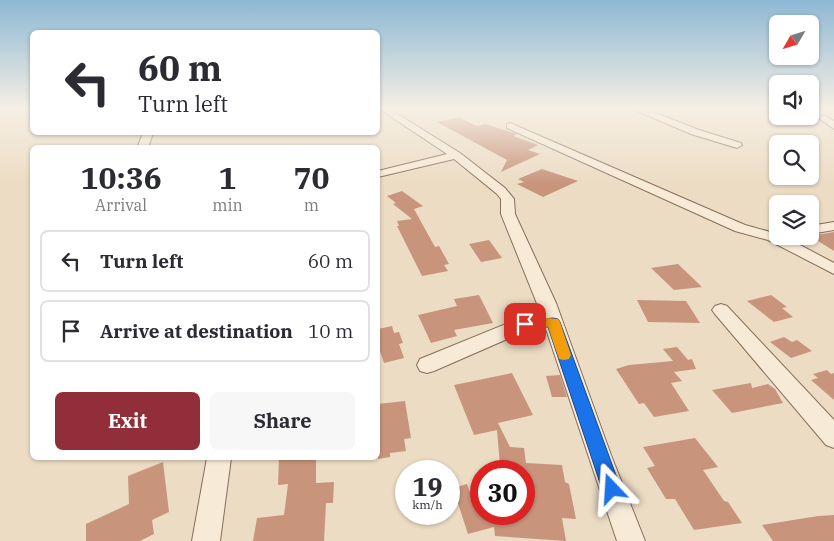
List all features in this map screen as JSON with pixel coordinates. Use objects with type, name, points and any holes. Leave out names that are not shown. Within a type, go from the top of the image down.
[{"type":"street","points":[[419,133],[456,155],[501,191],[507,199],[508,214],[537,278],[631,541]]},
{"type":"street","points":[[526,133],[740,228],[769,235]]},
{"type":"street","points":[[699,133],[737,145]]},
{"type":"street","points":[[380,174],[456,155]]},
{"type":"street","points":[[819,228],[834,226]]},
{"type":"street","points":[[790,245],[834,269]]},
{"type":"street","points":[[721,310],[805,402],[834,437]]},
{"type":"street","points":[[426,365],[525,324],[553,322]]},
{"type":"street","points":[[206,541],[219,460]]},
{"type":"building","points":[[458,133],[515,133],[517,134],[513,136],[538,145],[528,150],[540,154],[501,172],[507,160]]},
{"type":"building","points":[[542,169],[578,181],[543,197],[517,184],[524,182],[518,179]]},
{"type":"building","points":[[402,191],[423,206],[414,209],[435,247],[439,246],[449,264],[444,265],[448,271],[422,276],[397,226],[399,226],[397,221],[412,219],[393,204],[396,203],[387,196]]},
{"type":"building","points":[[834,232],[834,251],[819,242],[819,234]]},
{"type":"building","points":[[489,240],[502,258],[481,262],[469,244]]},
{"type":"building","points":[[678,264],[702,287],[674,290],[651,268]]},
{"type":"building","points":[[479,295],[493,323],[454,330],[457,336],[431,343],[418,315],[457,306],[454,299]]},
{"type":"building","points":[[771,295],[787,307],[782,308],[793,317],[774,322],[747,301]]},
{"type":"building","points":[[637,300],[686,301],[700,323],[648,322]]},
{"type":"building","points":[[392,326],[394,333],[399,332],[403,343],[399,344],[404,358],[384,363],[380,351],[380,329]]},
{"type":"building","points":[[784,337],[792,342],[797,340],[812,351],[791,358],[770,342]]},
{"type":"building","points":[[677,347],[688,360],[692,359],[696,369],[674,372],[682,381],[671,383],[689,411],[654,417],[644,403],[639,404],[616,369],[629,365],[673,361],[663,349]]},
{"type":"building","points":[[827,370],[831,374],[834,373],[834,400],[811,380],[818,378],[813,374]]},
{"type":"building","points":[[512,373],[533,415],[498,423],[510,447],[524,448],[526,460],[500,460],[497,430],[474,435],[454,385]]},
{"type":"building","points":[[560,375],[567,397],[552,397],[546,376]]},
{"type":"building","points":[[751,383],[752,388],[768,384],[775,389],[783,403],[732,413],[712,390]]},
{"type":"building","points":[[405,401],[411,438],[404,439],[406,451],[390,453],[390,457],[380,459],[380,404]]},
{"type":"building","points":[[695,438],[718,467],[703,470],[742,523],[694,530],[675,499],[666,499],[647,468],[655,466],[643,447]]},
{"type":"building","points":[[279,460],[316,460],[316,483],[334,482],[333,503],[326,503],[324,541],[253,541],[257,518],[284,515],[288,484],[278,485]]},
{"type":"building","points":[[163,462],[169,512],[152,520],[154,534],[140,541],[86,541],[86,524],[129,504],[128,476]]},
{"type":"building","points":[[535,464],[562,465],[565,482],[569,484],[576,519],[562,518],[566,541],[495,536],[494,527],[468,534],[460,509],[460,486],[467,484],[470,492],[470,525],[535,525]]},
{"type":"building","points":[[834,515],[834,541],[773,541],[762,525],[818,516]]},
{"type":"slow traffic","points":[[547,323],[553,322],[564,355]]},
{"type":"route","points":[[525,324],[553,322],[612,489]]}]
